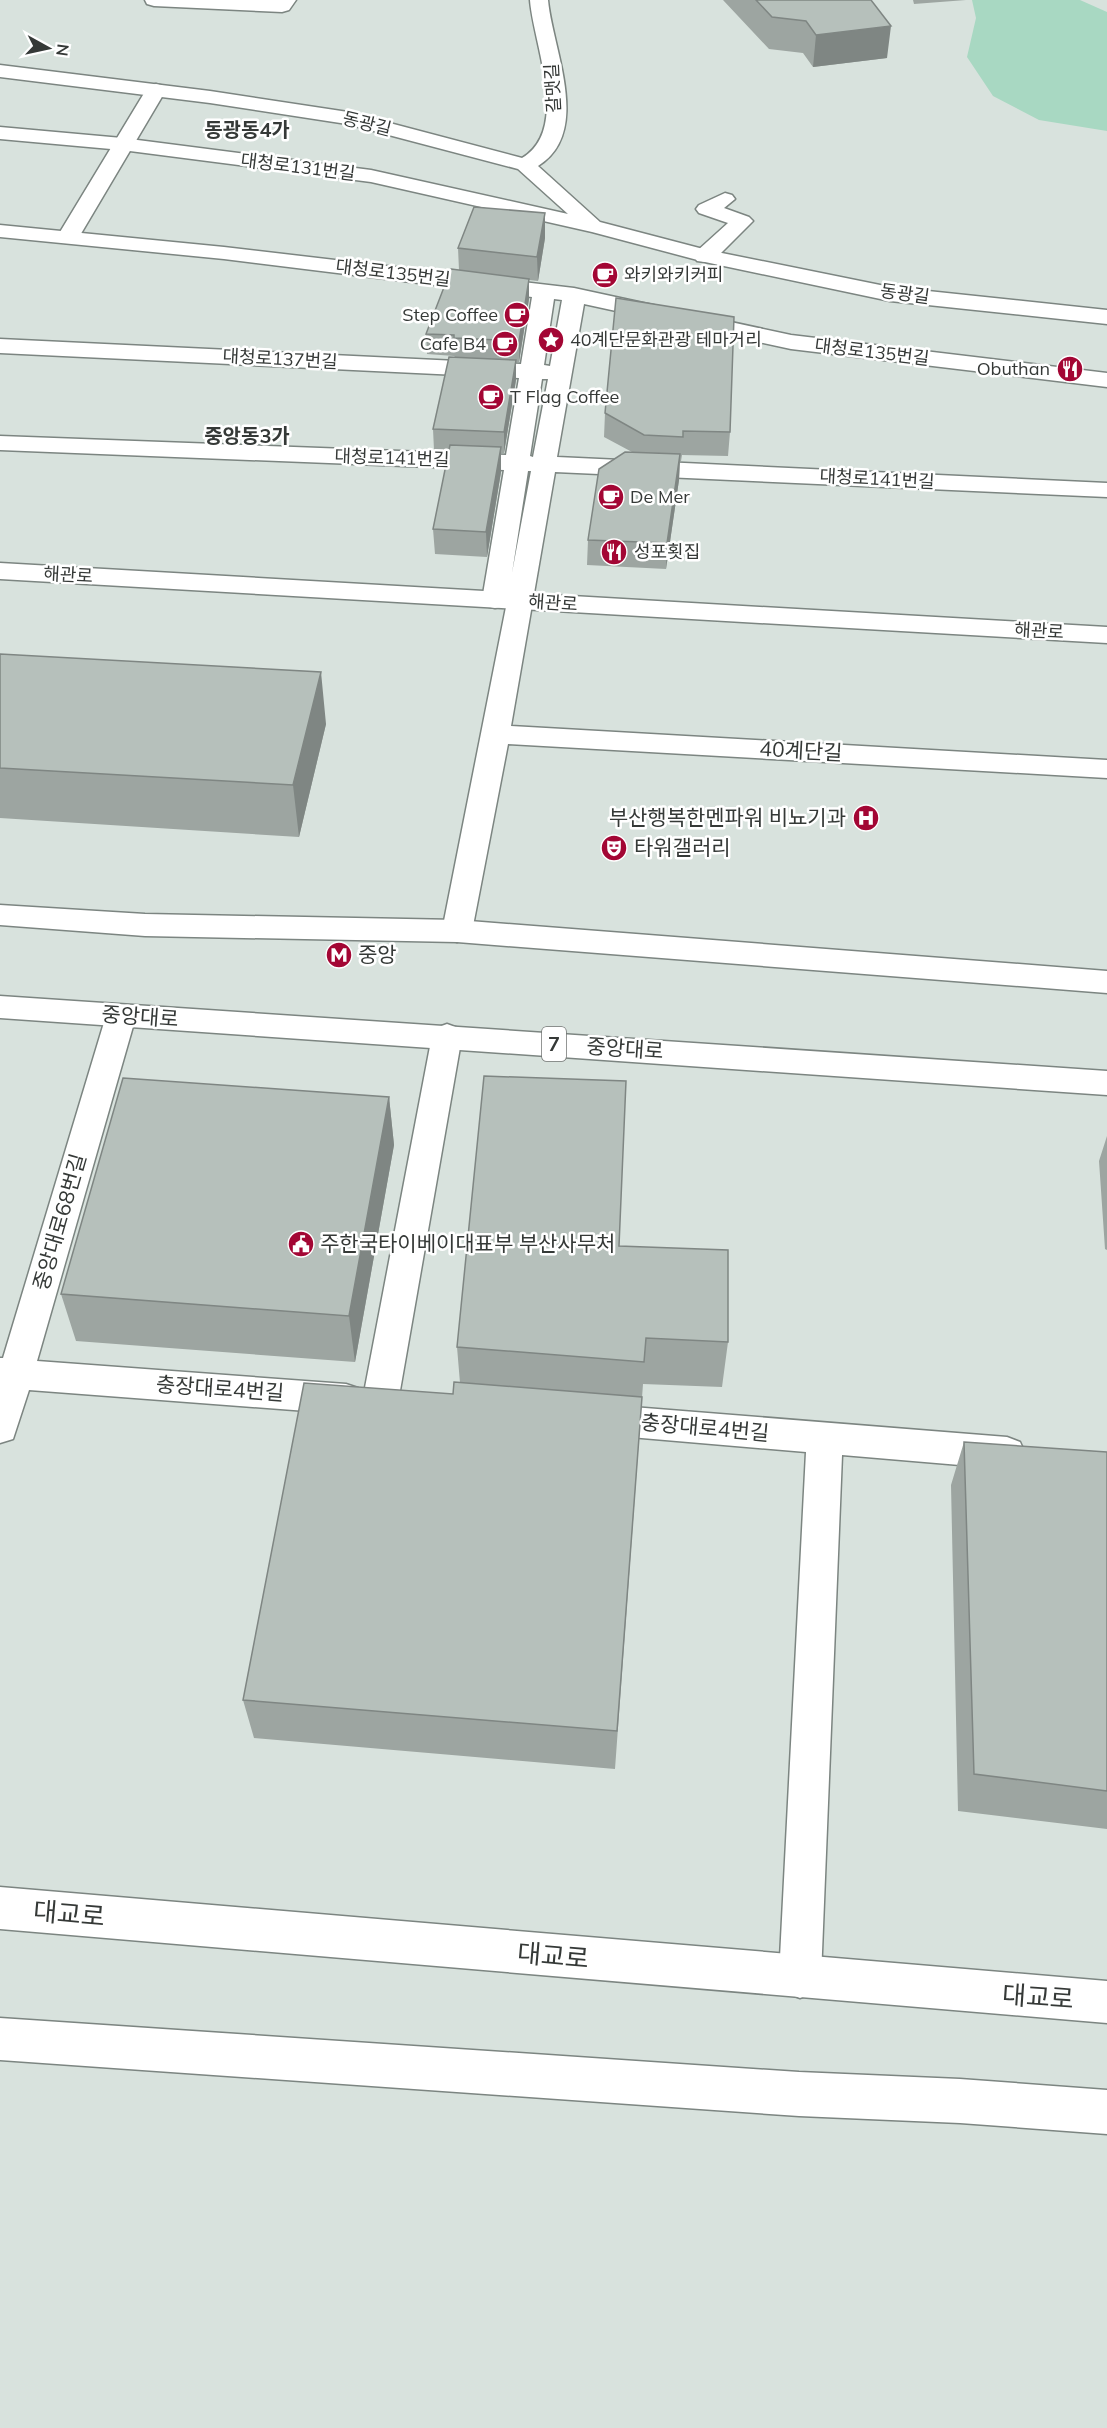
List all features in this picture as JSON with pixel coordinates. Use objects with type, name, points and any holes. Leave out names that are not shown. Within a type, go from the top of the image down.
[{"type":"street","points":[[154,0],[285,3]]},
{"type":"street","name":"갈맷길","points":[[525,165],[544,151],[554,130],[555,84],[551,56],[540,20],[539,0]]},
{"type":"street","name":"동광길","points":[[0,71],[156,90],[348,118],[525,165],[592,226],[705,256],[890,294],[1107,317]]},
{"type":"street","points":[[68,237],[156,90]]},
{"type":"street","name":"대청로131번길","points":[[0,134],[122,144],[371,176],[592,226]]},
{"type":"street","points":[[705,256],[742,221],[706,209],[725,199]]},
{"type":"street","name":"대청로135번길","points":[[0,231],[224,253],[574,295],[791,342],[1107,380]]},
{"type":"street","points":[[458,931],[496,734],[517,463],[544,292]]},
{"type":"street","points":[[508,600],[544,464],[574,295]]},
{"type":"street","name":"대청로137번길","points":[[0,346],[560,373]]},
{"type":"street","name":"대청로141번길","points":[[0,443],[544,464],[1107,490]]},
{"type":"street","name":"해관로","points":[[0,571],[1107,635]]},
{"type":"street","name":"40계단길","points":[[496,734],[1107,769]]},
{"type":"street","points":[[0,915],[145,925],[458,931],[1107,982]]},
{"type":"street","name":"중앙대로","points":[[0,1007],[1107,1083]]},
{"type":"street","name":"중앙대로68번길","points":[[0,1428],[8,1373],[121,1016]]},
{"type":"street","points":[[380,1402],[447,1036]]},
{"type":"street","name":"충장대로4번길","points":[[8,1373],[415,1404]]},
{"type":"street","name":"충장대로4번길","points":[[566,1417],[1037,1456]]},
{"type":"street","points":[[800,1977],[825,1438]]},
{"type":"street","name":"대교로","points":[[0,1908],[1107,2002]]},
{"type":"street","points":[[0,2039],[799,2094],[960,2101],[1107,2112]]},
{"type":"green space","points":[[972,0],[1080,0],[1107,12],[1107,131],[1039,120],[993,96],[967,57],[976,18]]},
{"type":"building","points":[[756,0],[871,0],[891,26],[816,35],[806,21],[772,17]]},
{"type":"building","points":[[474,207],[545,213],[537,257],[458,248]]},
{"type":"building","points":[[451,269],[529,279],[519,341],[454,338],[454,335],[426,334]]},
{"type":"building","points":[[616,298],[734,317],[730,432],[683,431],[683,437],[644,435],[605,413]]},
{"type":"building","points":[[449,357],[516,360],[504,432],[433,429]]},
{"type":"building","points":[[450,445],[501,447],[486,532],[433,529]]},
{"type":"building","points":[[625,452],[680,454],[667,543],[588,540],[599,469]]},
{"type":"building","points":[[0,654],[321,672],[293,785],[0,768]]},
{"type":"building","points":[[484,1076],[626,1081],[619,1246],[728,1250],[728,1342],[646,1338],[644,1362],[457,1347]]},
{"type":"building","points":[[123,1078],[389,1097],[349,1316],[61,1294]]},
{"type":"building","points":[[454,1382],[642,1397],[617,1731],[243,1700],[304,1383],[453,1394]]},
{"type":"building","points":[[964,1442],[1107,1452],[1107,1791],[974,1774]]},
{"type":"place","name":"와키와키커피","points":[[605,275]]},
{"type":"place","name":"Step Coffee","points":[[517,315]]},
{"type":"place","name":"40계단문화관광 테마거리","points":[[551,340]]},
{"type":"place","name":"Cafe B4","points":[[505,344]]},
{"type":"place","name":"Obuthan","points":[[1070,369]]},
{"type":"place","name":"T Flag Coffee","points":[[491,397]]},
{"type":"place","name":"De Mer","points":[[611,497]]},
{"type":"place","name":"성포횟집","points":[[614,552]]},
{"type":"place","name":"부산행복한멘파워 비뇨기과","points":[[866,818]]},
{"type":"place","name":"타워갤러리","points":[[614,848]]},
{"type":"place","name":"중앙","points":[[339,955]]},
{"type":"place","name":"주한국타이베이대표부 부산사무처","points":[[301,1244]]},
{"type":"district","name":"동광동4가","points":[[247,130]]},
{"type":"district","name":"중앙동3가","points":[[247,436]]}]
